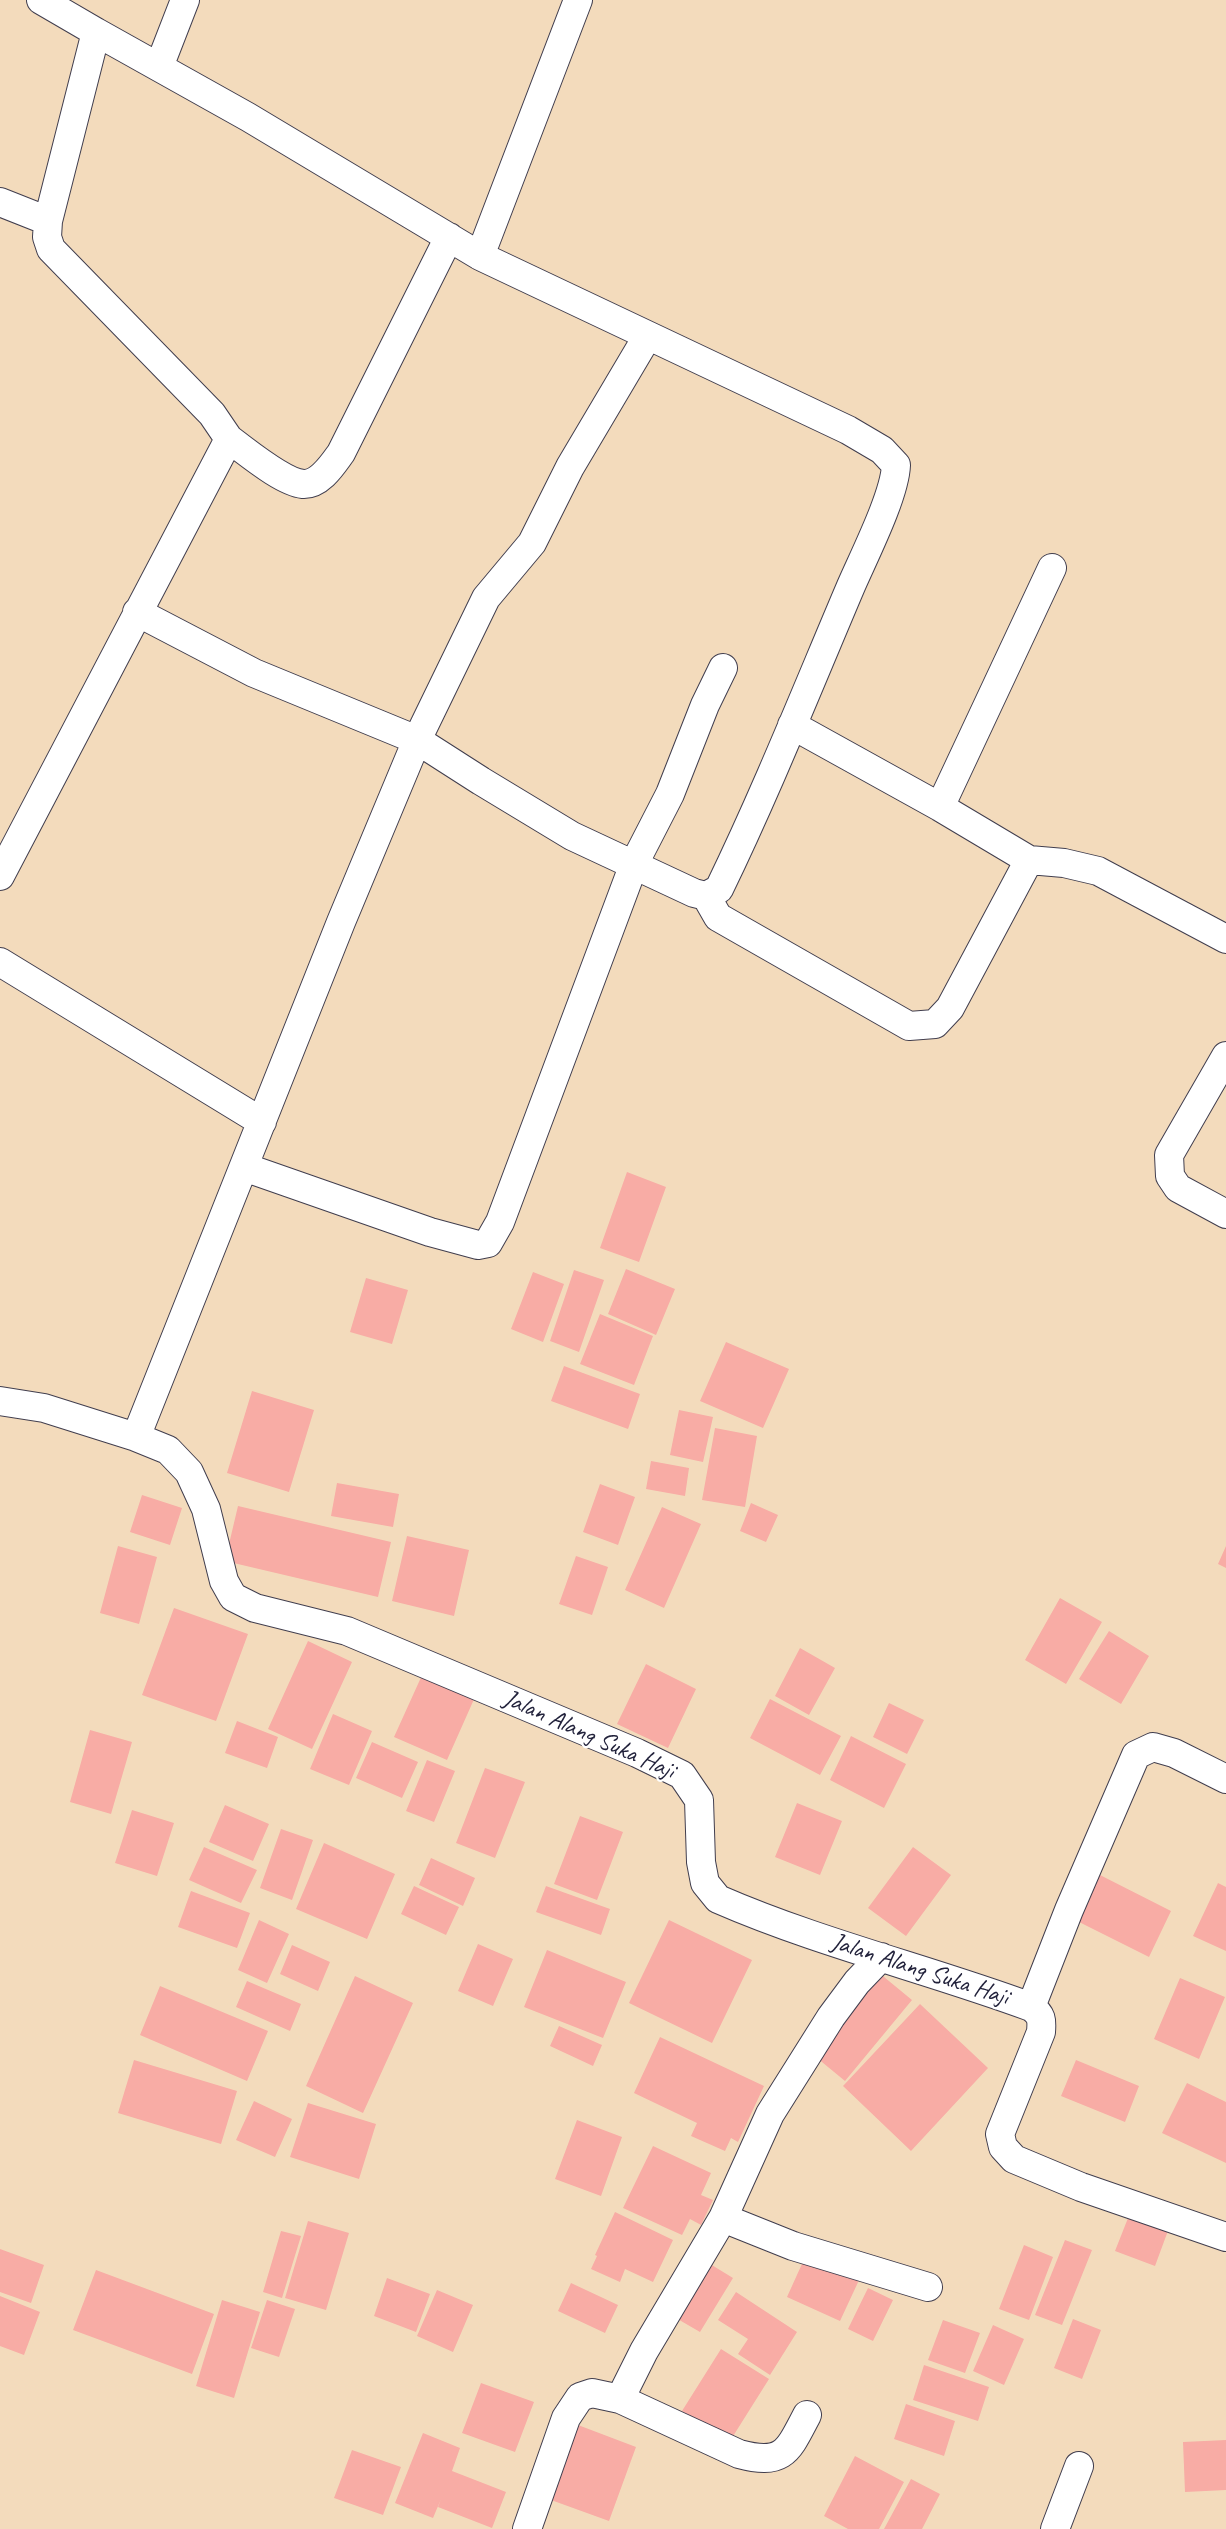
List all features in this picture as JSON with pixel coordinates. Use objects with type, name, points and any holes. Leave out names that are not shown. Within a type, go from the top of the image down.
[{"type":"street","points":[[41,0],[248,117],[480,256],[647,337],[848,430],[882,450],[896,465],[896,474],[880,518],[792,725],[719,889],[706,896],[694,893],[572,836],[417,740],[254,673],[137,612]]},
{"type":"street","points":[[159,67],[185,0]]},
{"type":"street","points":[[480,256],[578,0]]},
{"type":"street","points":[[96,32],[48,221],[47,237],[51,249],[212,414],[229,439],[272,471],[303,484],[316,480],[328,471],[341,453],[450,237]]},
{"type":"street","points":[[0,202],[48,221]]},
{"type":"street","points":[[136,1437],[417,740],[486,598],[532,543],[570,467],[647,337]]},
{"type":"street","points":[[0,876],[229,439]]},
{"type":"street","points":[[940,807],[1052,568]]},
{"type":"street","points":[[244,1167],[430,1232],[478,1245],[488,1243],[500,1222],[634,864],[670,794],[705,705],[723,668]]},
{"type":"street","points":[[792,725],[940,807],[1029,860],[1064,863],[1098,871],[1226,939]]},
{"type":"street","points":[[706,896],[718,917],[909,1026],[934,1024],[950,1008],[1029,860]]},
{"type":"street","points":[[0,962],[262,1122]]},
{"type":"street","points":[[1226,1056],[1169,1155],[1170,1176],[1178,1188],[1226,1214]]},
{"type":"street","name":"Jalan Alang Suka Haji","points":[[0,1401],[44,1408],[136,1437],[168,1450],[188,1472],[206,1509],[224,1581],[233,1597],[255,1608],[347,1631],[637,1753],[682,1775],[699,1800],[701,1862],[705,1883],[718,1899],[881,1958],[962,1982],[1031,2007],[1040,2014],[1042,2019],[1041,2032],[1000,2134],[1003,2147],[1014,2159],[1081,2187],[1226,2238]]},
{"type":"street","points":[[1031,2007],[1069,1910],[1136,1755],[1153,1746],[1174,1753],[1226,1779]]},
{"type":"street","points":[[620,2399],[644,2351],[723,2218],[770,2114],[831,2017],[857,1982],[881,1958]]},
{"type":"street","points":[[723,2218],[793,2246],[928,2287]]},
{"type":"street","points":[[527,2529],[573,2406],[580,2397],[592,2393],[620,2399],[739,2454],[756,2459],[770,2459],[788,2449],[807,2415]]},
{"type":"street","points":[[1055,2529],[1080,2466]]},
{"type":"building","points":[[627,1172],[666,1187],[639,1262],[600,1248]]},
{"type":"building","points":[[626,1269],[675,1289],[656,1335],[608,1314]]},
{"type":"building","points":[[574,1270],[604,1280],[579,1352],[550,1341]]},
{"type":"building","points":[[533,1272],[564,1284],[543,1342],[511,1329]]},
{"type":"building","points":[[366,1278],[408,1290],[392,1344],[350,1332]]},
{"type":"building","points":[[600,1314],[653,1336],[634,1385],[580,1364]]},
{"type":"building","points":[[726,1342],[789,1369],[763,1428],[700,1401]]},
{"type":"building","points":[[564,1366],[640,1394],[628,1429],[551,1401]]},
{"type":"building","points":[[252,1391],[314,1410],[289,1492],[227,1473]]},
{"type":"building","points":[[679,1410],[713,1417],[703,1462],[670,1455]]},
{"type":"building","points":[[715,1428],[757,1436],[745,1507],[702,1500]]},
{"type":"building","points":[[651,1461],[689,1468],[685,1496],[646,1489]]},
{"type":"building","points":[[337,1483],[399,1494],[393,1527],[331,1516]]},
{"type":"building","points":[[600,1484],[635,1497],[618,1545],[583,1532]]},
{"type":"building","points":[[142,1495],[182,1508],[170,1545],[130,1532]]},
{"type":"building","points":[[751,1503],[778,1515],[766,1542],[740,1531]]},
{"type":"building","points":[[238,1506],[391,1542],[378,1597],[225,1561]]},
{"type":"building","points":[[662,1507],[701,1524],[664,1608],[625,1590]]},
{"type":"building","points":[[407,1536],[469,1550],[454,1616],[392,1601]]},
{"type":"building","points":[[118,1546],[157,1557],[139,1624],[100,1613]]},
{"type":"building","points":[[1226,1546],[1226,1568],[1218,1564]]},
{"type":"building","points":[[576,1556],[608,1567],[592,1615],[559,1604]]},
{"type":"building","points":[[1060,1598],[1102,1622],[1066,1684],[1025,1660]]},
{"type":"building","points":[[174,1608],[248,1634],[216,1721],[142,1695]]},
{"type":"building","points":[[1109,1631],[1149,1656],[1121,1704],[1079,1679]]},
{"type":"building","points":[[308,1641],[352,1662],[312,1749],[268,1729]]},
{"type":"building","points":[[800,1648],[835,1668],[809,1715],[775,1696]]},
{"type":"building","points":[[646,1664],[696,1689],[668,1748],[617,1724]]},
{"type":"building","points":[[423,1673],[475,1697],[447,1760],[394,1737]]},
{"type":"building","points":[[770,1699],[841,1736],[820,1775],[750,1738]]},
{"type":"building","points":[[889,1703],[924,1720],[907,1754],[873,1737]]},
{"type":"building","points":[[333,1714],[372,1731],[349,1785],[310,1769]]},
{"type":"building","points":[[237,1721],[278,1737],[267,1768],[225,1753]]},
{"type":"building","points":[[90,1730],[132,1742],[111,1814],[70,1802]]},
{"type":"building","points":[[851,1736],[906,1764],[884,1808],[830,1780]]},
{"type":"building","points":[[372,1742],[418,1762],[402,1798],[356,1778]]},
{"type":"building","points":[[427,1760],[455,1771],[434,1822],[406,1811]]},
{"type":"building","points":[[485,1768],[525,1782],[495,1858],[456,1843]]},
{"type":"building","points":[[797,1803],[842,1821],[820,1875],[775,1857]]},
{"type":"building","points":[[225,1805],[269,1824],[253,1861],[209,1842]]},
{"type":"building","points":[[132,1810],[174,1823],[157,1876],[115,1863]]},
{"type":"building","points":[[580,1816],[623,1832],[597,1900],[554,1884]]},
{"type":"building","points":[[281,1829],[313,1840],[292,1900],[260,1888]]},
{"type":"building","points":[[324,1843],[395,1874],[367,1939],[296,1909]]},
{"type":"building","points":[[204,1847],[257,1870],[241,1903],[189,1880]]},
{"type":"building","points":[[913,1847],[951,1875],[906,1936],[868,1908]]},
{"type":"building","points":[[431,1858],[475,1878],[463,1906],[419,1885]]},
{"type":"building","points":[[1096,1873],[1171,1911],[1149,1957],[1073,1919]]},
{"type":"building","points":[[1218,1883],[1226,1887],[1226,1951],[1193,1936]]},
{"type":"building","points":[[414,1886],[459,1907],[446,1935],[401,1914]]},
{"type":"building","points":[[546,1886],[610,1909],[601,1935],[536,1912]]},
{"type":"building","points":[[191,1891],[250,1913],[237,1948],[178,1927]]},
{"type":"building","points":[[259,1920],[289,1934],[267,1983],[238,1970]]},
{"type":"building","points":[[669,1920],[752,1960],[712,2043],[629,2003]]},
{"type":"building","points":[[478,1944],[513,1959],[493,2006],[458,1991]]},
{"type":"building","points":[[292,1945],[330,1962],[318,1991],[280,1974]]},
{"type":"building","points":[[547,1950],[626,1982],[603,2038],[524,2007]]},
{"type":"building","points":[[878,1972],[912,2000],[845,2081],[811,2053]]},
{"type":"building","points":[[355,1976],[413,2003],[363,2113],[306,2086]]},
{"type":"building","points":[[1180,1978],[1225,1997],[1199,2059],[1154,2039]]},
{"type":"building","points":[[247,1981],[301,2004],[290,2031],[236,2007]]},
{"type":"building","points":[[160,1986],[268,2031],[247,2081],[140,2035]]},
{"type":"building","points":[[920,2004],[988,2068],[911,2151],[843,2086]]},
{"type":"building","points":[[559,2026],[602,2045],[593,2066],[550,2046]]},
{"type":"building","points":[[660,2037],[764,2086],[738,2142],[731,2138],[725,2151],[691,2136],[697,2123],[634,2093]]},
{"type":"building","points":[[134,2060],[237,2091],[221,2144],[118,2113]]},
{"type":"building","points":[[1076,2060],[1139,2086],[1125,2122],[1061,2096]]},
{"type":"building","points":[[1187,2083],[1226,2102],[1226,2163],[1162,2133]]},
{"type":"building","points":[[254,2101],[292,2119],[275,2157],[236,2140]]},
{"type":"building","points":[[308,2103],[376,2124],[359,2179],[290,2157]]},
{"type":"building","points":[[577,2120],[622,2137],[601,2196],[555,2179]]},
{"type":"building","points":[[653,2146],[711,2173],[701,2195],[713,2200],[701,2225],[690,2219],[682,2235],[623,2208]]},
{"type":"building","points":[[615,2212],[673,2240],[653,2282],[625,2269],[620,2282],[591,2269],[597,2256],[595,2255]]},
{"type":"building","points":[[1130,2213],[1169,2228],[1155,2266],[1115,2251]]},
{"type":"building","points":[[308,2221],[349,2233],[326,2310],[285,2298]]},
{"type":"building","points":[[281,2231],[301,2236],[282,2298],[263,2292]]},
{"type":"building","points":[[1065,2240],[1092,2250],[1062,2325],[1035,2315]]},
{"type":"building","points":[[1024,2245],[1053,2257],[1029,2320],[999,2309]]},
{"type":"building","points":[[0,2249],[44,2265],[31,2303],[0,2292]]},
{"type":"building","points":[[806,2255],[860,2278],[840,2321],[787,2297]]},
{"type":"building","points":[[702,2259],[733,2278],[700,2332],[669,2314]]},
{"type":"building","points":[[96,2270],[214,2314],[192,2374],[73,2330]]},
{"type":"building","points":[[387,2278],[430,2294],[416,2332],[374,2316]]},
{"type":"building","points":[[571,2283],[618,2305],[605,2333],[558,2311]]},
{"type":"building","points":[[868,2288],[893,2300],[873,2341],[848,2329]]},
{"type":"building","points":[[437,2290],[473,2305],[453,2352],[417,2336]]},
{"type":"building","points":[[736,2292],[797,2332],[770,2375],[738,2354],[748,2339],[718,2320]]},
{"type":"building","points":[[0,2296],[40,2312],[24,2355],[0,2346]]},
{"type":"building","points":[[222,2300],[260,2312],[234,2398],[196,2386]]},
{"type":"building","points":[[267,2300],[295,2309],[279,2357],[251,2348]]},
{"type":"building","points":[[1073,2319],[1101,2330],[1082,2379],[1054,2368]]},
{"type":"building","points":[[943,2320],[980,2333],[965,2373],[928,2360]]},
{"type":"building","points":[[993,2325],[1024,2339],[1004,2385],[973,2371]]},
{"type":"building","points":[[721,2349],[769,2379],[730,2441],[682,2411]]},
{"type":"building","points":[[924,2365],[989,2387],[978,2421],[913,2400]]},
{"type":"building","points":[[481,2383],[534,2402],[515,2452],[462,2433]]},
{"type":"building","points":[[906,2404],[955,2421],[944,2456],[894,2439]]},
{"type":"building","points":[[578,2425],[636,2447],[609,2521],[551,2500]]},
{"type":"building","points":[[423,2433],[460,2448],[452,2471],[506,2492],[492,2528],[438,2507],[441,2499],[433,2518],[395,2503]]},
{"type":"building","points":[[1226,2440],[1226,2490],[1185,2492],[1183,2442]]},
{"type":"building","points":[[352,2450],[401,2467],[383,2515],[334,2498]]},
{"type":"building","points":[[855,2456],[904,2482],[879,2529],[848,2529],[824,2516]]},
{"type":"building","points":[[911,2479],[940,2494],[922,2529],[884,2529]]}]
